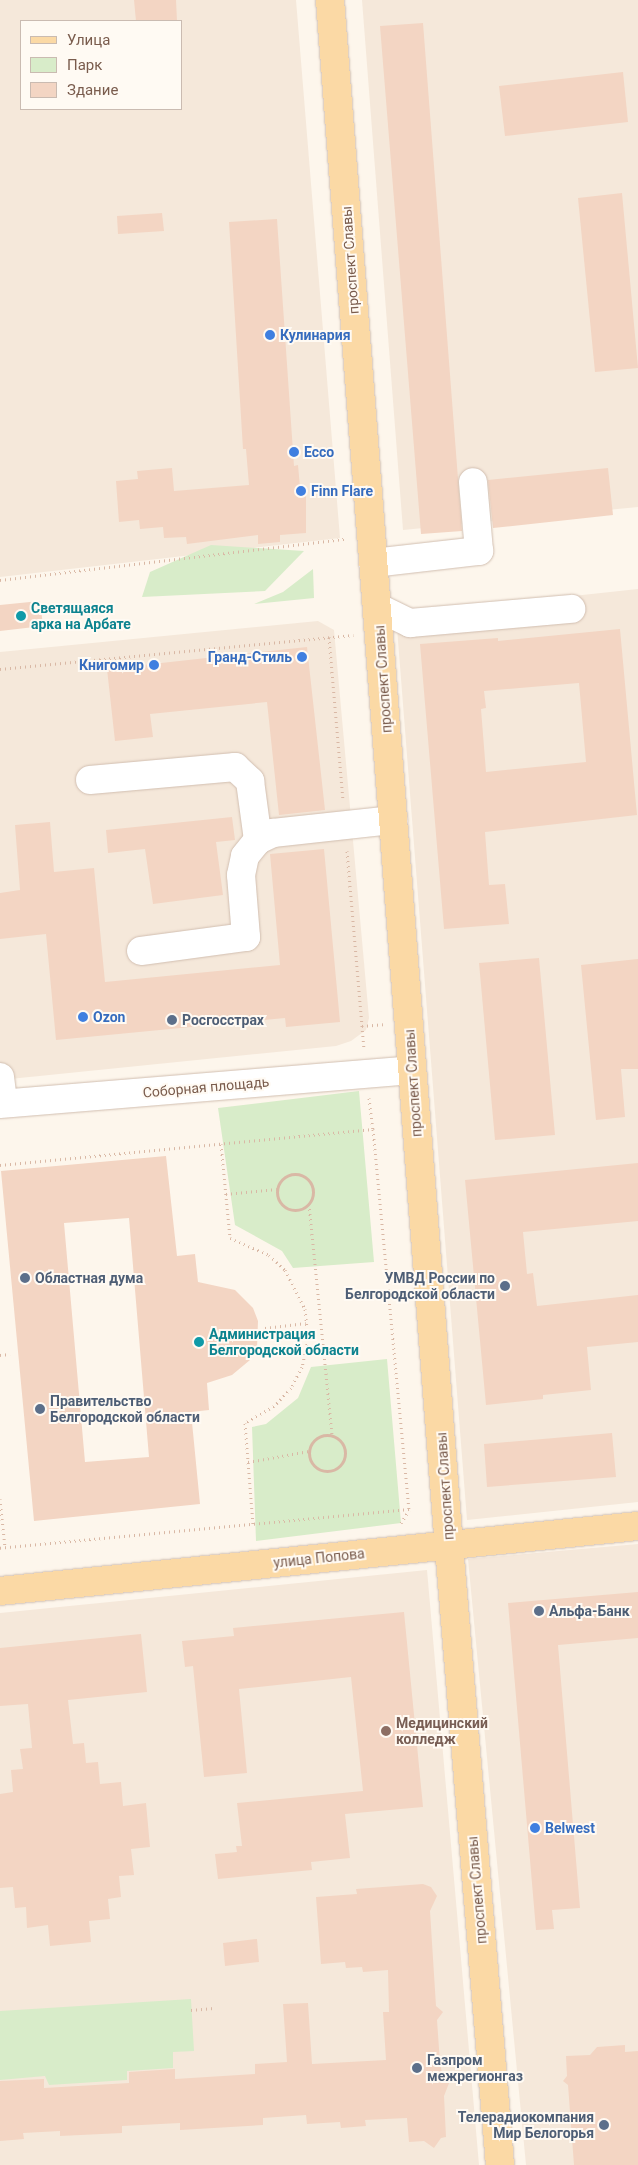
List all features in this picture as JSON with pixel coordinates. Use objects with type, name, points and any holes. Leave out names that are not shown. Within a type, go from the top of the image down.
[{"type":"main road","name":"проспект Славы","points":[[330,0],[449,1546],[500,2165]]},
{"type":"main road","name":"улица Попова","points":[[0,1590],[638,1526]]},
{"type":"street","points":[[373,562],[478,551],[473,482]]},
{"type":"street","points":[[378,620],[410,623],[571,609]]},
{"type":"street","points":[[90,780],[235,767],[250,781],[258,840]]},
{"type":"street","points":[[141,951],[246,937],[241,875],[245,856],[258,840],[273,833],[393,820]]},
{"type":"street","name":"Соборная площадь","points":[[1,1104],[412,1070]]},
{"type":"street","points":[[0,1077],[1,1104]]},
{"type":"path","points":[[0,580],[371,536]]},
{"type":"path","points":[[0,669],[328,637],[378,620]]},
{"type":"path","points":[[328,637],[366,1074],[373,1129],[409,1509],[401,1523]]},
{"type":"path","points":[[0,1164],[373,1129]]},
{"type":"path","points":[[221,1144],[230,1238],[269,1255],[285,1270],[305,1309],[308,1339],[302,1367],[291,1388],[274,1406],[245,1423],[253,1524]]},
{"type":"path","points":[[309,1204],[300,1210],[288,1210],[279,1202],[277,1189],[287,1176],[299,1174],[312,1187],[309,1204],[332,1435],[345,1448],[344,1459],[337,1468],[320,1470],[312,1463],[309,1452],[319,1436],[332,1435]]},
{"type":"path","points":[[226,1194],[277,1189]]},
{"type":"path","points":[[264,1328],[306,1323]]},
{"type":"path","points":[[0,1355],[10,1354]]},
{"type":"path","points":[[248,1462],[309,1452]]},
{"type":"path","points":[[0,1499],[5,1547]]},
{"type":"path","points":[[0,1548],[409,1509]]},
{"type":"path","points":[[191,2010],[214,2008]]},
{"type":"shaded area","points":[[0,0],[296,0],[340,538],[0,577]]},
{"type":"shaded area","points":[[362,0],[638,0],[638,507],[403,530]]},
{"type":"shaded area","points":[[638,589],[638,1502],[467,1520],[396,615]]},
{"type":"shaded area","points":[[318,621],[334,630],[369,1018],[366,1030],[351,1041],[336,1046],[0,1080],[0,652]]},
{"type":"shaded area","points":[[638,1544],[638,2165],[526,2165],[468,1559]]},
{"type":"shaded area","points":[[427,1570],[479,2165],[0,2165],[0,1613]]},
{"type":"green space","points":[[211,545],[304,551],[265,591],[142,597],[150,572]]},
{"type":"green space","points":[[313,569],[314,598],[254,604],[283,592]]},
{"type":"green space","points":[[359,1091],[374,1262],[293,1268],[282,1251],[235,1225],[218,1108]]},
{"type":"green space","points":[[387,1359],[401,1523],[256,1541],[252,1427],[266,1424],[298,1398],[311,1367]]},
{"type":"green space","points":[[191,1999],[194,2051],[173,2052],[173,2068],[127,2071],[127,2080],[49,2085],[45,2076],[0,2080],[0,2011]]},
{"type":"building","points":[[134,0],[176,0],[177,20],[136,20]]},
{"type":"building","points":[[423,23],[462,531],[421,534],[380,26]]},
{"type":"building","points":[[623,72],[628,122],[505,136],[499,86]]},
{"type":"building","points":[[622,193],[638,368],[595,372],[578,198]]},
{"type":"building","points":[[162,213],[164,231],[118,234],[117,216]]},
{"type":"building","points":[[277,219],[294,466],[298,465],[300,487],[306,487],[306,533],[280,535],[280,542],[258,544],[258,535],[187,544],[186,537],[164,538],[163,527],[140,529],[139,520],[119,522],[116,481],[138,479],[137,471],[172,468],[174,491],[249,485],[246,449],[243,449],[229,222]]},
{"type":"building","points":[[608,468],[613,515],[493,528],[488,480]]},
{"type":"building","name":"Светящаяся арка на Арбате","points":[[40,601],[43,626],[0,631],[0,605]]},
{"type":"building","points":[[620,629],[637,815],[485,832],[489,885],[505,884],[509,924],[444,929],[420,644],[498,638],[498,641]],"holes":[[[579,683],[586,762],[486,772],[481,709],[486,708],[484,691]]]},
{"type":"building","points":[[307,647],[325,810],[279,815],[267,702],[150,714],[153,737],[115,741],[107,669]]},
{"type":"building","points":[[232,817],[235,840],[216,842],[223,895],[153,904],[145,849],[108,853],[106,830]]},
{"type":"building","points":[[50,822],[54,872],[94,868],[105,982],[280,965],[270,854],[324,849],[340,1022],[286,1027],[285,1018],[56,1040],[46,934],[0,939],[0,893],[20,890],[15,825]]},
{"type":"building","points":[[539,958],[555,1135],[495,1140],[479,963]]},
{"type":"building","points":[[638,959],[638,1069],[621,1069],[625,1117],[596,1120],[581,965]]},
{"type":"building","name":"Администрация Белгородской области","points":[[166,1156],[177,1256],[195,1254],[198,1282],[235,1290],[253,1308],[258,1321],[257,1349],[250,1360],[232,1375],[207,1383],[209,1410],[191,1412],[200,1504],[34,1521],[1,1171]],"holes":[[[129,1218],[149,1457],[85,1462],[64,1223]]]},
{"type":"building","name":"УМВД России по Белгородской области","points":[[638,1163],[638,1221],[523,1232],[527,1274],[533,1273],[537,1306],[638,1295],[638,1342],[587,1347],[591,1390],[543,1395],[543,1399],[486,1405],[465,1180]]},
{"type":"building","points":[[612,1433],[616,1477],[487,1487],[484,1444]]},
{"type":"building","points":[[638,1592],[638,1638],[558,1645],[580,1908],[552,1910],[554,1929],[536,1930],[508,1603]]},
{"type":"building","name":"Медицинский колледж","points":[[404,1612],[423,1807],[345,1814],[350,1858],[311,1862],[312,1870],[218,1879],[215,1854],[237,1852],[236,1846],[242,1846],[237,1803],[363,1791],[351,1677],[239,1689],[247,1773],[204,1777],[193,1666],[185,1667],[182,1641],[234,1636],[233,1628]]},
{"type":"building","points":[[141,1634],[147,1692],[68,1700],[73,1744],[84,1743],[86,1763],[98,1762],[100,1784],[121,1782],[123,1806],[146,1803],[150,1847],[131,1849],[134,1875],[119,1876],[121,1897],[108,1899],[110,1919],[89,1921],[91,1942],[50,1946],[48,1925],[27,1928],[26,1907],[15,1908],[13,1887],[0,1888],[0,1794],[13,1792],[11,1770],[23,1769],[20,1749],[32,1748],[28,1704],[0,1706],[0,1648]]},
{"type":"building","points":[[423,1884],[431,1887],[437,1896],[430,1911],[436,2006],[443,2012],[437,2020],[440,2063],[442,2073],[451,2078],[444,2096],[446,2137],[441,2138],[434,2148],[424,2141],[409,2142],[407,2118],[365,2120],[366,2126],[341,2128],[340,2122],[307,2124],[306,2115],[263,2118],[263,2125],[180,2130],[180,2123],[122,2126],[122,2133],[60,2136],[60,2131],[23,2133],[24,2139],[0,2141],[0,2081],[44,2079],[44,2088],[129,2083],[129,2072],[175,2069],[175,2079],[255,2074],[255,2064],[287,2062],[283,2004],[308,2003],[312,2064],[386,2060],[383,2012],[389,2012],[388,1970],[363,1972],[362,1967],[346,1968],[345,1962],[321,1964],[316,1897],[357,1894],[356,1889]]},
{"type":"building","points":[[257,1939],[259,1962],[225,1966],[223,1943]]},
{"type":"building","name":"Телерадиокомпания Мир Белогорья","points":[[625,2045],[625,2052],[638,2051],[638,2165],[574,2165],[568,2085],[563,2081],[567,2076],[566,2056],[590,2055],[597,2047]]},
{"type":"place","name":"Кулинария","points":[[270,335]]},
{"type":"place","name":"Ecco","points":[[294,452]]},
{"type":"place","name":"Finn Flare","points":[[301,491]]},
{"type":"place","name":"Светящаяся арка на Арбате","points":[[21,616]]},
{"type":"place","name":"Гранд-Стиль","points":[[302,657]]},
{"type":"place","name":"Книгомир","points":[[154,665]]},
{"type":"place","name":"Ozon","points":[[83,1017]]},
{"type":"place","name":"Росгосстрах","points":[[172,1020]]},
{"type":"place","name":"Областная дума","points":[[25,1278]]},
{"type":"place","name":"УМВД России по Белгородской области","points":[[505,1286]]},
{"type":"place","name":"Администрация Белгородской области","points":[[199,1342]]},
{"type":"place","name":"Правительство Белгородской области","points":[[40,1409]]},
{"type":"place","name":"Альфа-Банк","points":[[539,1611]]},
{"type":"place","name":"Медицинский колледж","points":[[386,1731]]},
{"type":"place","name":"Belwest","points":[[535,1828]]},
{"type":"place","name":"Газпром межрегионгаз","points":[[417,2068]]},
{"type":"place","name":"Телерадиокомпания Мир Белогорья","points":[[604,2125]]}]
